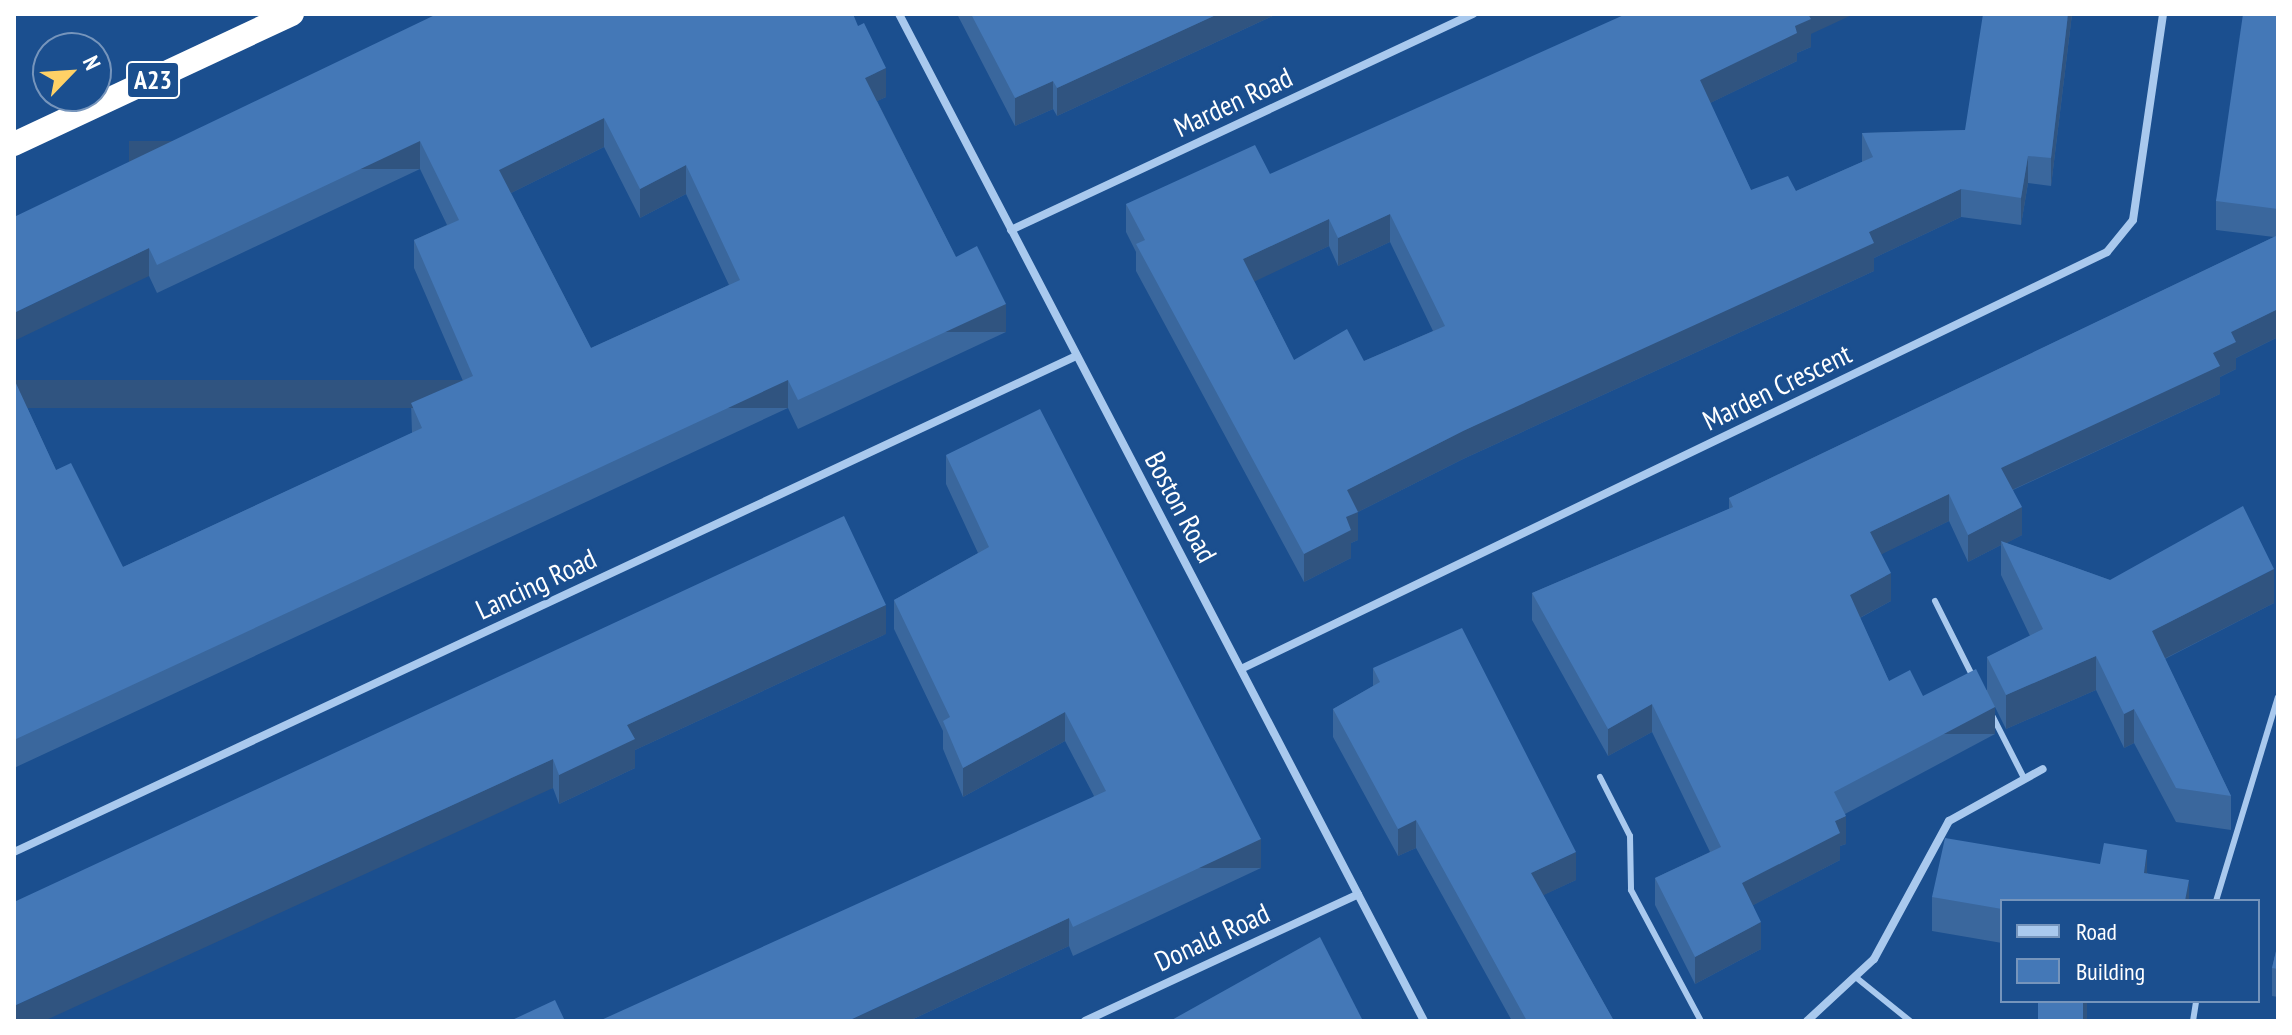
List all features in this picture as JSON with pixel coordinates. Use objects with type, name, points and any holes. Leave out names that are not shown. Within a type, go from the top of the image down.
[{"type":"highway","name":"A23","points":[[14,144],[292,14]]},
{"type":"street","name":"Boston Road","points":[[899,14],[1424,1021]]},
{"type":"street","name":"Marden Road","points":[[1011,230],[1473,14]]},
{"type":"street","name":"Marden Crescent","points":[[1241,669],[2107,252],[2133,220],[2163,14]]},
{"type":"street","name":"Lancing Road","points":[[14,852],[1076,356]]},
{"type":"street","points":[[1807,1021],[1858,979],[1949,821],[2043,769]]},
{"type":"street","name":"Donald Road","points":[[1085,1021],[1358,894]]},
{"type":"lane","points":[[1935,601],[1983,697]]},
{"type":"lane","points":[[2217,899],[2278,697]]},
{"type":"lane","points":[[1990,710],[2024,778]]},
{"type":"lane","points":[[1600,777],[1630,836],[1631,890],[1701,1021]]},
{"type":"lane","points":[[1858,979],[1910,1021]]},
{"type":"building","points":[[437,14],[853,14],[858,26],[864,23],[886,68],[865,78],[956,257],[977,246],[1006,304],[798,400],[788,380],[14,740],[14,379],[56,470],[71,463],[123,567],[422,428],[411,403],[473,376],[414,240],[459,220],[420,141],[157,265],[149,248],[14,313],[14,217]],"holes":[[[604,118],[640,189],[686,165],[740,280],[591,348],[499,170]]]},
{"type":"building","points":[[971,14],[1218,14],[1057,88],[1053,81],[1015,98]]},
{"type":"building","points":[[1626,14],[1808,14],[1811,19],[1795,26],[1797,33],[1700,80],[1751,190],[1788,176],[1796,191],[1873,157],[1862,133],[1965,130],[1983,14],[2068,14],[2051,158],[2028,156],[2021,198],[1961,189],[1869,232],[1874,243],[1463,431],[1347,490],[1358,512],[1346,517],[1351,530],[1304,554],[1136,244],[1145,240],[1126,204],[1255,145],[1270,174]],"holes":[[[1390,214],[1445,326],[1364,361],[1347,329],[1294,360],[1243,259],[1329,219],[1338,238]]]},
{"type":"building","points":[[2243,14],[2278,14],[2278,209],[2216,201]]},
{"type":"building","points":[[2278,235],[2278,309],[2231,332],[2236,342],[2213,353],[2220,366],[2001,468],[2022,507],[1968,535],[1949,494],[1870,532],[1891,573],[1850,595],[1889,681],[1910,670],[1923,696],[1976,669],[1995,707],[1834,792],[1846,816],[1835,821],[1840,833],[1742,883],[1761,922],[1695,957],[1655,878],[1721,847],[1652,704],[1608,729],[1532,593],[1733,507],[1729,498]]},
{"type":"building","points":[[1040,409],[1261,839],[1073,927],[1069,918],[848,1021],[599,1021],[1106,791],[1065,712],[963,768],[943,721],[950,717],[894,600],[989,547],[946,455]]},
{"type":"building","points":[[2243,506],[2274,569],[2152,631],[2231,796],[2176,788],[2134,709],[2124,714],[2096,656],[2006,695],[1987,657],[2043,629],[2001,541],[2110,580]]},
{"type":"building","points":[[844,516],[886,605],[627,725],[635,739],[559,775],[553,759],[14,1006],[14,902]]},
{"type":"building","points":[[1462,628],[1576,852],[1531,873],[1614,1021],[1527,1021],[1416,820],[1398,829],[1333,709],[1380,682],[1373,668]]},
{"type":"building","points":[[1945,838],[2100,864],[2104,843],[2147,850],[2144,873],[2189,880],[2185,899],[2000,899],[2000,909],[1932,897]]},
{"type":"building","points":[[1320,937],[1363,1021],[1170,1021]]},
{"type":"building","points":[[2278,943],[2278,969],[2272,968]]},
{"type":"building","points":[[555,1000],[565,1021],[510,1021]]},
{"type":"building","points":[[2038,1003],[2083,1003],[2083,1021],[2038,1021]]}]
